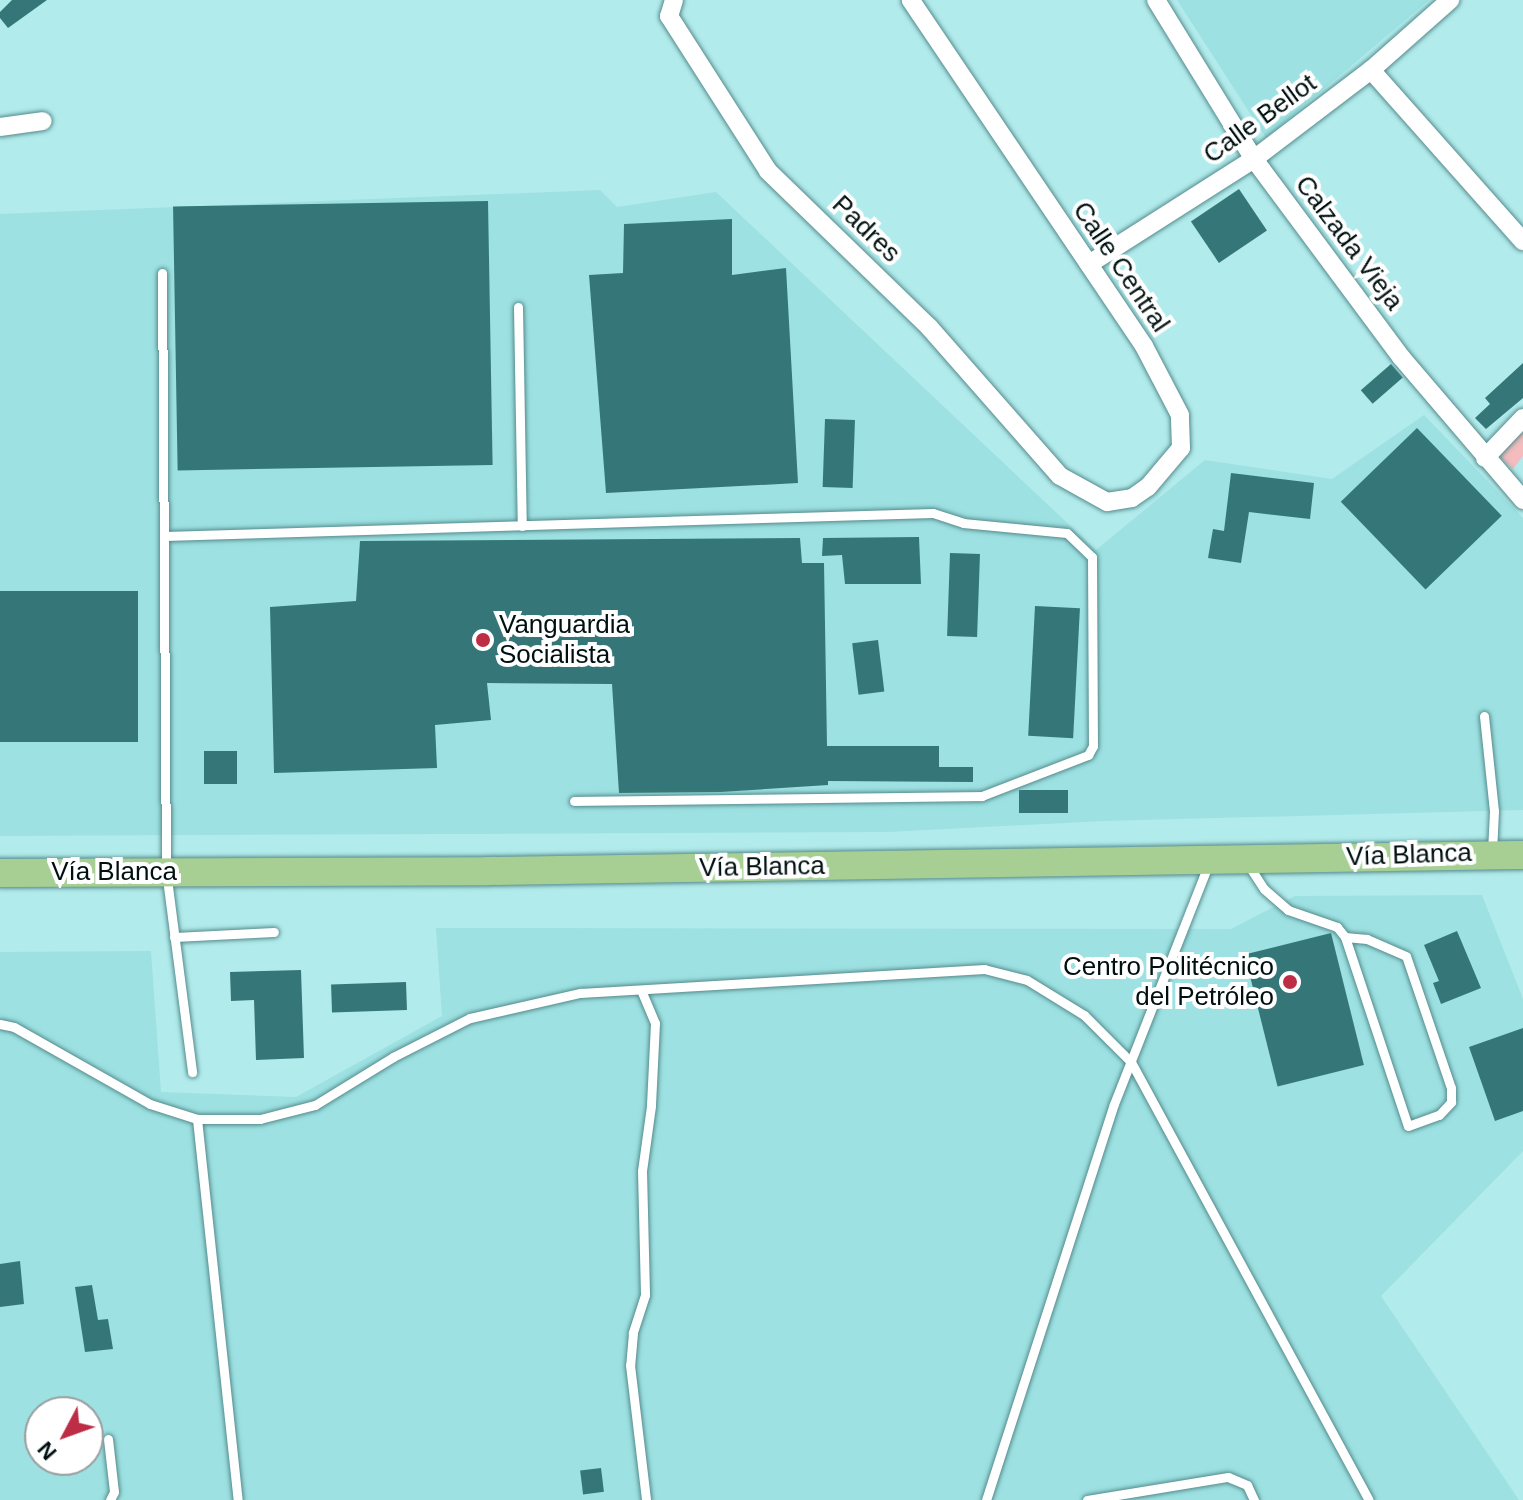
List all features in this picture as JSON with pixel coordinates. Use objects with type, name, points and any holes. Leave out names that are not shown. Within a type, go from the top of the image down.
[{"type":"main road","name":"Vía Blanca","points":[[0,873],[488,871],[1210,861],[1492,853],[1523,855]]},
{"type":"street","name":"Padres","points":[[674,0],[669,16],[768,171],[929,327],[1060,476]]},
{"type":"street","name":"Calle Central","points":[[911,0],[1144,346],[1180,415],[1181,448],[1148,487],[1132,498],[1107,502],[1060,476]]},
{"type":"street","name":"Calzada Vieja","points":[[1156,0],[1254,159],[1401,357],[1523,500]]},
{"type":"street","name":"Calle Bellot","points":[[1089,264],[1254,159],[1371,70],[1450,0]]},
{"type":"street","points":[[1371,70],[1523,241]]},
{"type":"street","points":[[0,127],[43,121]]},
{"type":"street","points":[[1485,458],[1523,418]]},
{"type":"lane","points":[[162,273],[166,871],[192,1072]]},
{"type":"lane","points":[[518,307],[522,526]]},
{"type":"lane","points":[[165,536],[933,513],[963,523],[1067,533],[1092,557],[1093,746],[1088,755],[982,796],[574,801]]},
{"type":"lane","points":[[1484,716],[1494,811],[1492,853]]},
{"type":"lane","points":[[1244,860],[1264,889],[1288,910],[1337,927],[1345,937],[1408,1126],[1439,1115],[1451,1102],[1451,1088],[1406,956],[1367,939],[1345,937]]},
{"type":"lane","points":[[986,1500],[1131,1062],[1210,861]]},
{"type":"lane","points":[[174,937],[274,932]]},
{"type":"lane","points":[[0,1024],[14,1027],[150,1104],[197,1119],[260,1119],[315,1105],[393,1057],[470,1018],[580,993],[984,969],[1027,980],[1073,1008],[1131,1062],[1148,1100],[1235,1248],[1369,1500]]},
{"type":"lane","points":[[641,990],[655,1023],[655,1045],[642,1171],[645,1295],[633,1333],[630,1365],[646,1500]]},
{"type":"lane","points":[[197,1119],[238,1500]]},
{"type":"lane","points":[[108,1439],[114,1492],[110,1500]]},
{"type":"lane","points":[[1087,1500],[1228,1477],[1247,1485],[1254,1500]]},
{"type":"shaded area","points":[[1177,0],[1429,0],[1266,138]]},
{"type":"shaded area","name":"Vanguardia Socialista","points":[[600,190],[617,207],[716,192],[1096,550],[1205,460],[1332,479],[1424,415],[1523,518],[1523,810],[1103,821],[888,832],[0,836],[0,214]]},
{"type":"shaded area","points":[[1523,432],[1523,456],[1513,469],[1501,458],[1500,451]]},
{"type":"shaded area","points":[[1482,895],[1523,999],[1523,1151],[1381,1296],[1519,1500],[0,1500],[0,952],[151,951],[161,1092],[296,1097],[442,1016],[436,928],[1231,929],[1295,896]]},
{"type":"building","points":[[12,0],[47,0],[8,28],[0,18],[0,12]]},
{"type":"building","points":[[1239,189],[1267,230],[1219,263],[1191,221]]},
{"type":"building","points":[[488,201],[493,465],[178,470],[173,206]]},
{"type":"building","points":[[732,219],[732,275],[786,268],[798,483],[606,493],[589,275],[623,273],[624,224]]},
{"type":"building","points":[[1523,363],[1523,398],[1486,429],[1475,418],[1490,404],[1485,398]]},
{"type":"building","points":[[1391,364],[1403,378],[1373,404],[1361,390]]},
{"type":"building","points":[[825,419],[855,420],[853,488],[823,487]]},
{"type":"building","points":[[1417,428],[1502,516],[1425,589],[1341,502]]},
{"type":"building","points":[[1231,473],[1314,483],[1310,519],[1249,512],[1241,563],[1208,558],[1213,529],[1224,531]]},
{"type":"building","points":[[919,537],[921,584],[845,584],[842,555],[822,556],[823,538]]},
{"type":"building","points":[[800,538],[802,563],[824,563],[827,746],[939,746],[939,767],[973,767],[973,782],[828,781],[828,785],[721,792],[619,793],[612,684],[487,683],[491,720],[435,725],[437,768],[274,773],[270,607],[356,601],[360,541]]},
{"type":"building","points":[[950,553],[980,554],[977,637],[947,636]]},
{"type":"building","points":[[0,591],[138,591],[138,742],[0,742]]},
{"type":"building","points":[[1035,606],[1080,608],[1073,738],[1028,736]]},
{"type":"building","points":[[878,640],[884,692],[859,695],[852,643]]},
{"type":"building","points":[[204,751],[237,751],[237,784],[204,784]]},
{"type":"building","points":[[1019,790],[1068,790],[1068,813],[1019,813]]},
{"type":"building","points":[[1457,931],[1481,988],[1441,1004],[1433,983],[1439,981],[1424,945]]},
{"type":"building","points":[[1331,933],[1364,1065],[1278,1086],[1245,955]]},
{"type":"building","points":[[301,970],[304,1058],[256,1060],[254,1000],[231,1001],[230,972]]},
{"type":"building","points":[[406,982],[407,1010],[332,1013],[331,985]]},
{"type":"building","points":[[1523,1028],[1523,1111],[1495,1121],[1469,1047]]},
{"type":"building","points":[[20,1261],[24,1304],[0,1307],[0,1264]]},
{"type":"building","points":[[92,1285],[98,1320],[108,1319],[113,1349],[85,1352],[75,1287]]},
{"type":"building","points":[[601,1468],[604,1492],[583,1494],[580,1471]]},
{"type":"place","name":"Vanguardia Socialista","points":[[483,640]]},
{"type":"place","name":"Centro Politécnico del Petróleo","points":[[1290,982]]}]
